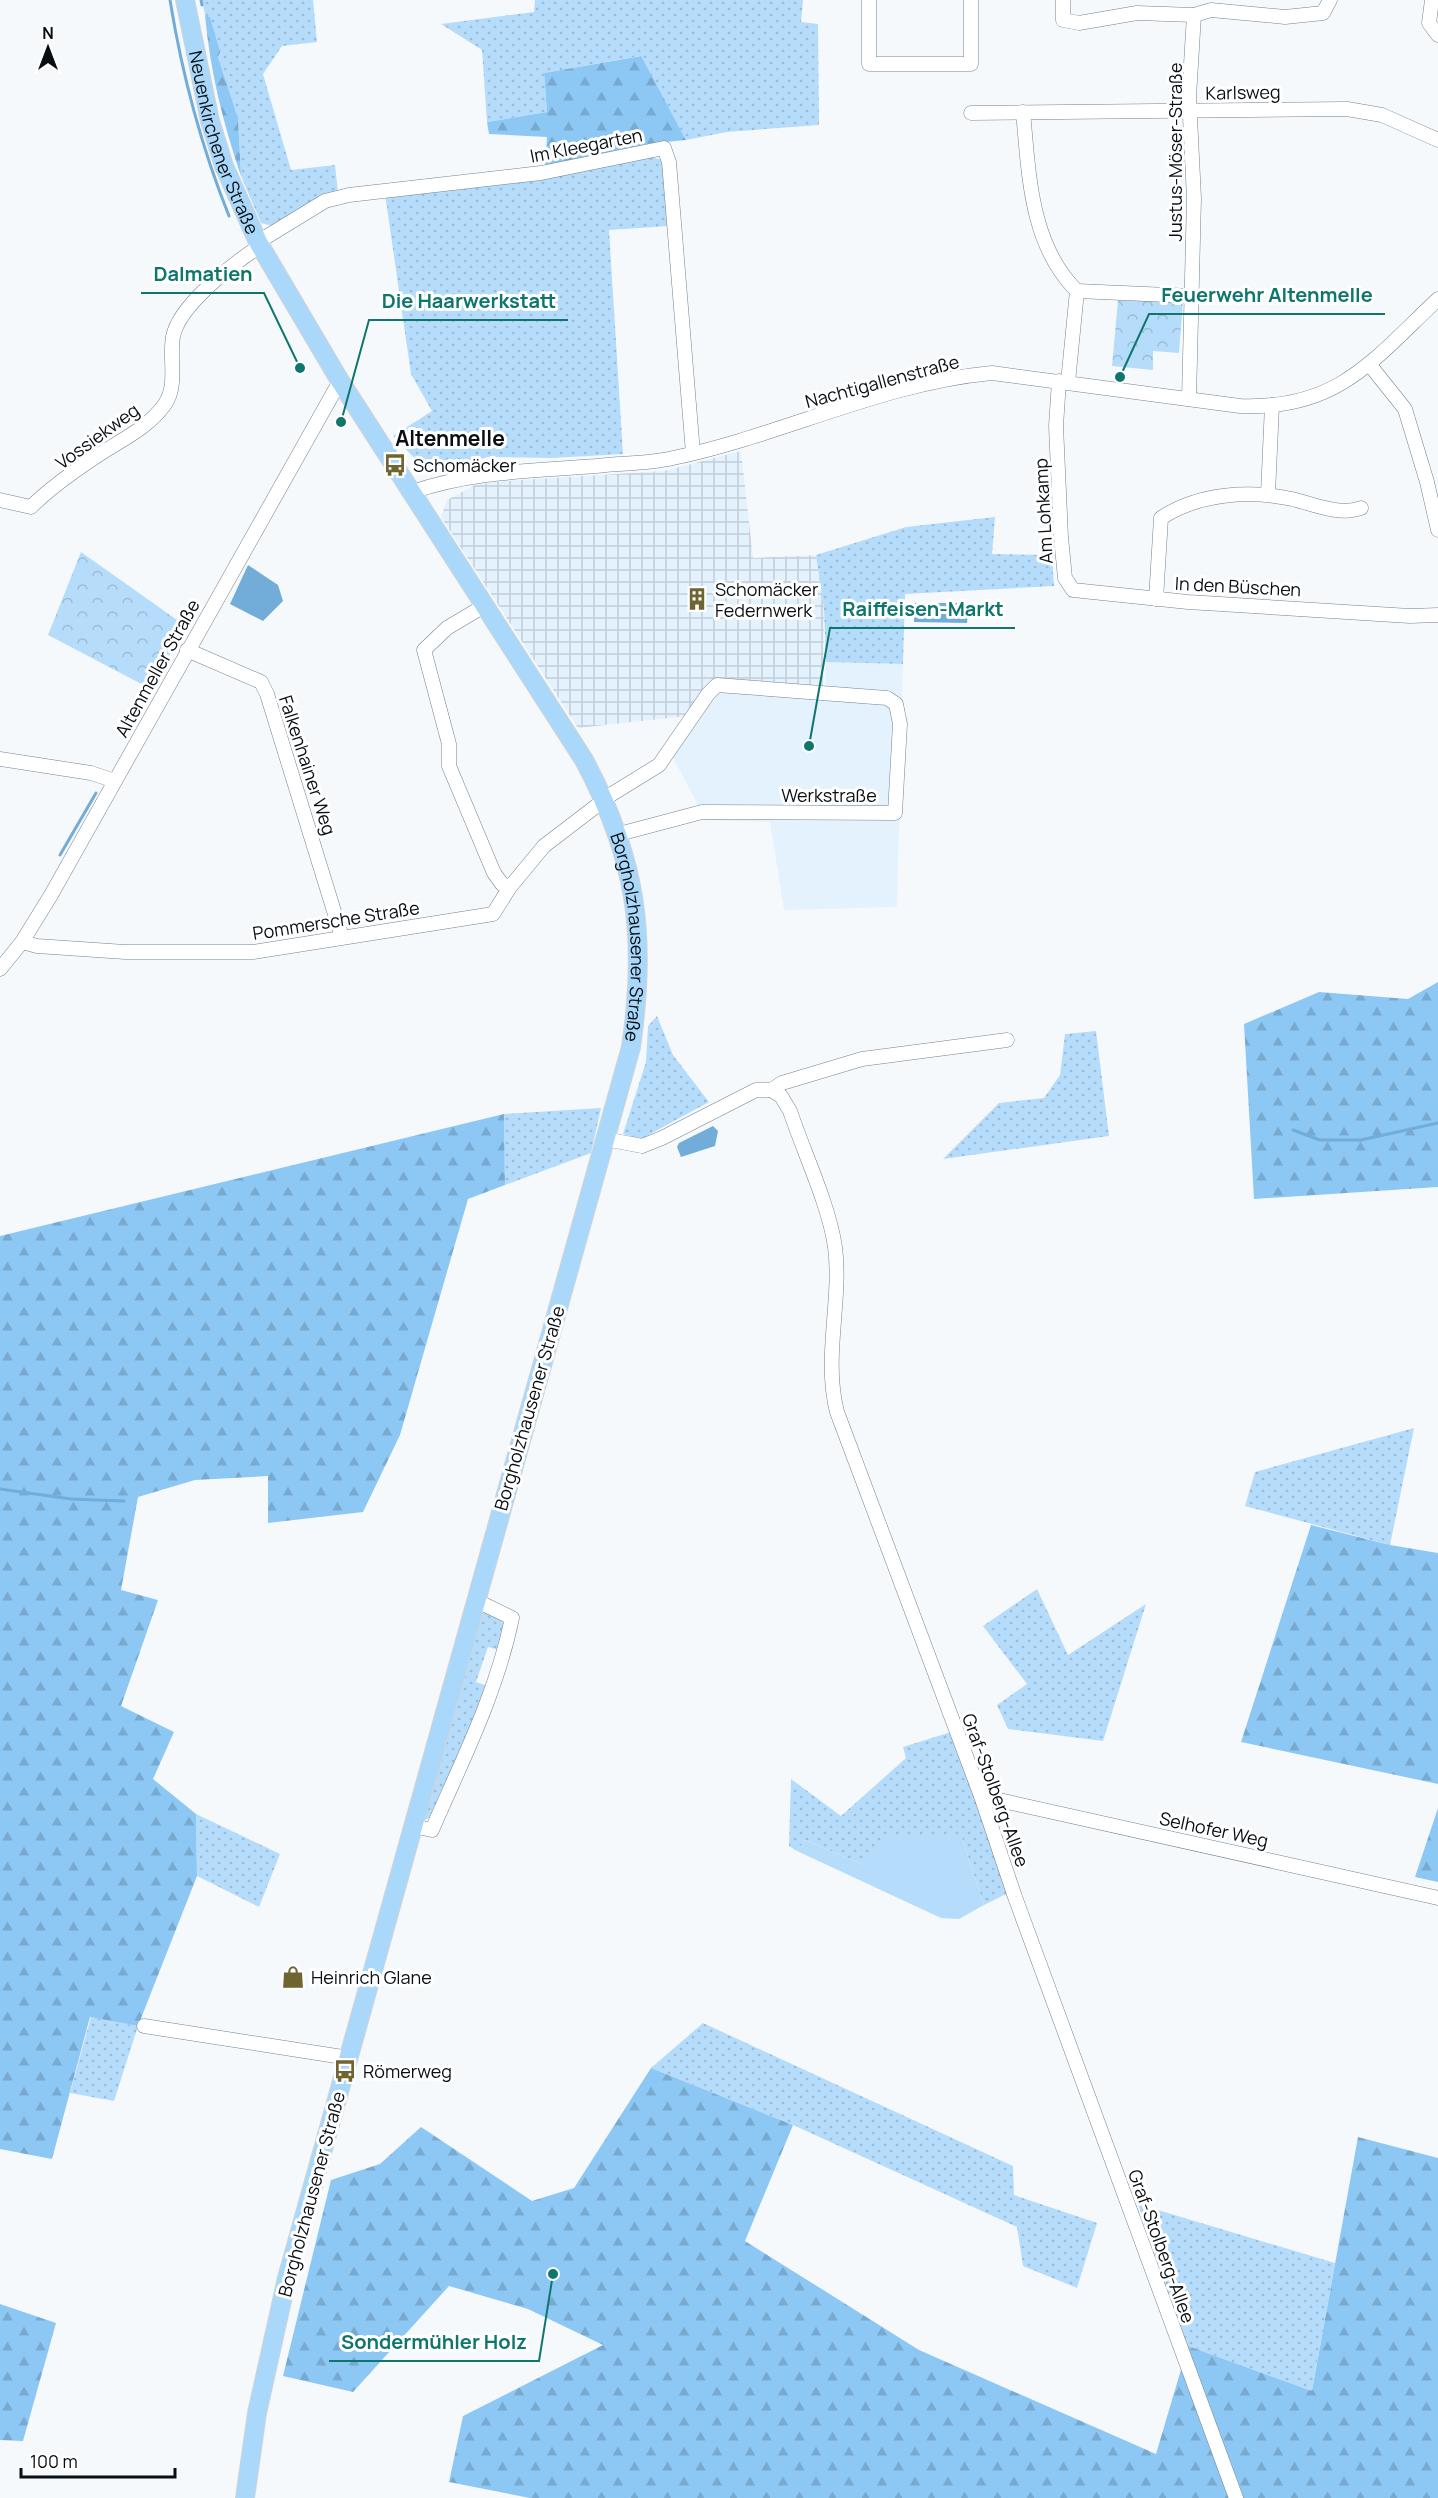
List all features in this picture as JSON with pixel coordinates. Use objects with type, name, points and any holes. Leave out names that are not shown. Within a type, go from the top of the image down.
[{"type":"main road","name":"Neuenkirchener Straße","points":[[185,0],[212,129],[237,198],[259,244],[340,381],[412,492]]},
{"type":"main road","name":"Borgholzhausener Straße","points":[[245,2498],[257,2414],[278,2314],[631,1047],[640,981],[638,924],[619,834],[605,799],[584,760],[412,492]]},
{"type":"street","points":[[869,0],[869,64],[971,64],[971,0]]},
{"type":"street","points":[[1063,0],[1063,20],[1079,23],[1137,14],[1194,15],[1220,10],[1285,17],[1315,16],[1323,13],[1330,0]]},
{"type":"street","points":[[1432,0],[1429,23],[1438,35]]},
{"type":"street","name":"Justus-Möser-Straße","points":[[1189,399],[1194,198],[1189,84],[1194,15]]},
{"type":"street","name":"Karlsweg","points":[[970,113],[1364,110],[1382,115],[1438,140]]},
{"type":"street","points":[[1023,112],[1029,176],[1044,240],[1060,274],[1077,291],[1191,296]]},
{"type":"street","name":"Im Kleegarten","points":[[259,244],[325,201],[349,195],[541,173],[664,148],[669,162],[693,453]]},
{"type":"street","name":"Vossiekweg","points":[[0,500],[31,507],[98,456],[152,420],[166,402],[172,389],[171,350],[178,323],[198,297],[225,270],[259,244]]},
{"type":"street","points":[[1063,381],[1077,291]]},
{"type":"street","name":"Nachtigallenstraße","points":[[412,492],[460,477],[496,471],[631,464],[693,453],[946,378],[992,373],[1240,406],[1272,405],[1316,396],[1351,380],[1438,299]]},
{"type":"street","points":[[1369,364],[1405,410],[1427,482],[1438,530]]},
{"type":"street","name":"Altenmeller Straße","points":[[0,969],[22,942],[340,381]]},
{"type":"street","name":"Am Lohkamp","points":[[1063,381],[1057,462],[1065,578],[1073,590],[1156,599]]},
{"type":"street","points":[[1268,494],[1272,405]]},
{"type":"street","name":"In den Büschen","points":[[1360,508],[1331,510],[1268,494],[1246,494],[1208,499],[1177,508],[1161,518],[1156,599],[1410,616],[1438,615]]},
{"type":"street","points":[[484,606],[447,628],[424,650],[448,744],[449,766],[494,873],[502,884],[510,887]]},
{"type":"street","name":"Falkenhainer Weg","points":[[187,650],[261,682],[342,937]]},
{"type":"street","name":"Pommersche Straße","points":[[22,942],[28,945],[67,948],[214,953],[253,952],[494,914],[510,887],[544,846],[605,799],[659,765],[708,694],[717,685]]},
{"type":"street","name":"Werkstraße","points":[[619,834],[702,812],[895,813],[900,724],[896,704],[887,698],[717,685]]},
{"type":"street","points":[[0,759],[91,773],[115,781]]},
{"type":"street","points":[[605,1138],[642,1146],[662,1138],[745,1093],[771,1090],[782,1083],[862,1059],[1006,1040]]},
{"type":"street","name":"Graf-Stolberg-Allee","points":[[771,1090],[781,1096],[790,1112],[830,1225],[835,1248],[831,1381],[837,1412],[981,1796],[1019,1908],[1236,2498]]},
{"type":"street","points":[[413,1826],[432,1830],[491,1696],[508,1640],[512,1618],[476,1600]]},
{"type":"street","name":"Selhofer Weg","points":[[981,1796],[1438,1898]]},
{"type":"street","points":[[144,2026],[349,2058]]},
{"type":"shaded area","name":"Schomäcker Federnwerk","points":[[741,451],[753,558],[816,555],[824,609],[823,687],[712,683],[688,716],[578,728],[441,517],[447,500],[475,485],[503,481],[664,471]]},
{"type":"shaded area","points":[[248,565],[278,585],[283,601],[263,621],[230,604]]},
{"type":"shaded area","points":[[915,603],[969,603],[967,623],[914,622]]},
{"type":"shaded area","points":[[826,662],[903,664],[897,907],[784,910],[770,822],[702,820],[697,803],[672,756],[723,683],[825,688]]},
{"type":"shaded area","points":[[713,1126],[718,1131],[715,1146],[681,1157],[677,1147],[679,1143]]},
{"type":"green space","points":[[202,0],[313,0],[317,42],[282,46],[263,74],[291,170],[335,165],[338,193],[276,227],[261,223],[241,176],[238,118],[218,57],[210,17],[205,15]]},
{"type":"green space","points":[[535,0],[803,0],[801,22],[818,24],[819,125],[727,132],[686,140],[640,56],[544,73],[547,112],[487,122],[482,50],[441,24],[534,12]]},
{"type":"green space","points":[[205,15],[210,17],[220,52],[218,57],[238,118],[241,176],[218,97]]},
{"type":"green space","points":[[641,56],[686,140],[646,144],[545,167],[547,137],[489,134],[487,122],[547,112],[544,73]]},
{"type":"green space","points":[[646,156],[664,160],[670,226],[609,230],[623,454],[552,458],[488,457],[427,471],[393,436],[432,411],[411,374],[385,194]]},
{"type":"green space","points":[[1118,300],[1183,302],[1179,353],[1153,351],[1153,370],[1112,366]]},
{"type":"green space","points":[[995,517],[992,554],[1052,555],[1054,586],[905,594],[903,664],[826,662],[824,609],[816,555],[906,527]]},
{"type":"green space","points":[[81,552],[187,627],[149,688],[48,635]]},
{"type":"green space","points":[[1438,982],[1438,1187],[1254,1199],[1244,1024],[1319,992],[1408,999]]},
{"type":"green space","points":[[657,1016],[673,1055],[709,1102],[641,1139],[623,1134],[646,1062],[648,1026]]},
{"type":"green space","points":[[1096,1031],[1109,1136],[943,1159],[999,1103],[1044,1098],[1060,1075],[1065,1034]]},
{"type":"green space","points":[[601,1108],[591,1153],[505,1185],[504,1114]]},
{"type":"green space","points":[[504,1114],[505,1185],[468,1199],[400,1435],[363,1512],[268,1523],[268,1476],[195,1480],[138,1497],[121,1590],[158,1600],[121,1706],[174,1732],[153,1779],[196,1814],[197,1876],[138,2026],[90,2017],[52,2159],[0,2149],[0,1236]]},
{"type":"green space","points":[[1414,1428],[1390,1545],[1245,1506],[1255,1472]]},
{"type":"green space","points":[[1311,1525],[1390,1545],[1438,1553],[1438,1784],[1241,1742]]},
{"type":"green space","points":[[1037,1589],[1068,1655],[1146,1604],[1103,1741],[1008,1729],[997,1705],[1027,1684],[983,1626]]},
{"type":"green space","points":[[484,1609],[498,1614],[505,1627],[499,1650],[488,1647],[476,1682],[488,1686],[432,1817],[424,1820],[422,1815]]},
{"type":"green space","points":[[951,1732],[1008,1893],[984,1905],[962,1838],[864,1865],[805,1840],[797,1851],[789,1846],[791,1779],[841,1816],[906,1758],[903,1747]]},
{"type":"green space","points":[[1438,1808],[1438,1882],[1415,1877]]},
{"type":"green space","points":[[196,1814],[280,1854],[259,1907],[197,1876]]},
{"type":"green space","points":[[884,1834],[962,1838],[984,1905],[959,1919],[941,1918],[797,1851],[805,1840],[864,1865]]},
{"type":"green space","points":[[91,2017],[138,2026],[114,2101],[70,2093]]},
{"type":"green space","points":[[703,2023],[1013,2166],[1014,2195],[1097,2223],[1077,2288],[1023,2266],[1017,2227],[793,2125],[651,2068]]},
{"type":"green space","points":[[651,2068],[793,2125],[745,2241],[919,2350],[1156,2454],[1188,2346],[1312,2391],[1358,2137],[1438,2158],[1438,2498],[530,2498],[449,2482],[463,2416],[603,2345],[528,2309],[449,2286],[353,2392],[283,2376],[331,2180],[380,2164],[421,2127],[532,2201],[574,2188]]},
{"type":"green space","points":[[1138,2204],[1335,2263],[1312,2391],[1188,2346],[1183,2341]]},
{"type":"green space","points":[[0,2304],[56,2323],[23,2441],[0,2440]]},
{"type":"waterway","points":[[170,0],[180,55],[194,110],[229,216]]},
{"type":"waterway","points":[[201,0],[202,5]]},
{"type":"waterway","points":[[60,855],[96,793]]},
{"type":"waterway","points":[[1293,1130],[1320,1140],[1361,1140],[1438,1123]]},
{"type":"waterway","points":[[0,1489],[71,1499],[124,1501]]},
{"type":"place","name":"Dalmatien","points":[[300,368]]},
{"type":"place","name":"Feuerwehr Altenmelle","points":[[1120,377]]},
{"type":"place","name":"Die Haarwerkstatt","points":[[341,422]]},
{"type":"place","name":"Schomäcker","points":[[395,465]]},
{"type":"place","name":"Schomäcker Federnwerk","points":[[697,599]]},
{"type":"place","name":"Raiffeisen-Markt","points":[[809,746]]},
{"type":"place","name":"Heinrich Glane","points":[[293,1977]]},
{"type":"place","name":"Römerweg","points":[[345,2071]]},
{"type":"place","name":"Sondermühler Holz","points":[[553,2274]]},
{"type":"district","name":"Altenmelle","points":[[450,438]]}]
